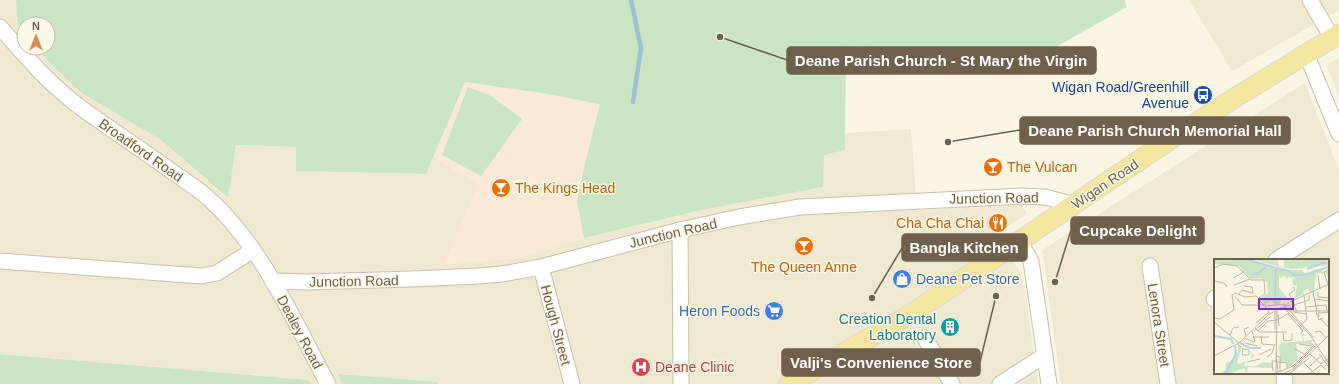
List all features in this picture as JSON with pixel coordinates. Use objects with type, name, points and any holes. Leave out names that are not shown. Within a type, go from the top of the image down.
[{"type":"main road","name":"Wigan Road","points":[[789,384],[911,314],[1171,139],[1306,53],[1336,36]]},
{"type":"street","points":[[1310,0],[1336,36]]},
{"type":"street","name":"Broadford Road","points":[[0,27],[30,62],[82,109],[207,196],[231,221],[254,250],[272,281]]},
{"type":"street","points":[[1306,53],[1339,134]]},
{"type":"street","name":"Junction Road","points":[[272,281],[309,282],[502,274],[541,267],[680,230],[739,217],[800,207],[1022,196],[1045,197],[1075,204]]},
{"type":"street","points":[[1278,259],[1339,220]]},
{"type":"street","points":[[680,230],[681,384]]},
{"type":"street","points":[[1020,242],[1031,261],[1049,384]]},
{"type":"street","points":[[0,262],[201,276],[217,273],[254,250]]},
{"type":"street","name":"Lenora Street","points":[[1150,266],[1168,384]]},
{"type":"street","name":"Hough Street","points":[[541,267],[572,384]]},
{"type":"street","name":"Dealey Road","points":[[272,281],[328,384]]},
{"type":"street","points":[[925,338],[952,384]]},
{"type":"street","points":[[1000,384],[1045,355]]},
{"type":"street","points":[[1284,374],[1285,384]]},
{"type":"shaded area","points":[[0,0],[16,0],[17,16],[16,16],[16,56],[44,56],[80,92],[161,140],[227,198],[236,145],[296,147],[296,171],[425,174],[433,157],[479,184],[445,264],[520,258],[584,238],[702,210],[823,187],[823,155],[845,150],[845,133],[911,129],[917,210],[1021,204],[1027,214],[996,234],[1020,272],[1025,290],[1038,384],[311,384],[308,380],[0,354]]},
{"type":"shaded area","points":[[1189,0],[1339,0],[1339,10],[1232,71]]},
{"type":"shaded area","points":[[1339,58],[1339,97],[1326,65]]},
{"type":"shaded area","points":[[465,82],[541,93],[601,104],[585,163],[577,202],[584,238],[520,258],[444,264],[479,184],[433,157]]},
{"type":"shaded area","points":[[1305,83],[1339,170],[1339,384],[1061,384],[1042,250]]},
{"type":"green space","points":[[16,0],[1125,0],[1127,7],[1045,53],[846,46],[845,150],[824,155],[823,187],[702,210],[584,238],[577,202],[600,104],[541,93],[465,82],[426,174],[296,171],[296,147],[236,145],[228,198],[161,140],[80,92],[46,59],[44,56],[56,56],[56,16],[17,16]]},
{"type":"green space","points":[[468,87],[491,96],[522,119],[481,176],[442,155]]},
{"type":"green space","points":[[0,354],[308,380],[311,384],[0,384]]},
{"type":"green space","points":[[337,374],[439,382],[438,384],[343,384]]},
{"type":"waterway","points":[[631,0],[641,48],[633,102]]},
{"type":"place","name":"Deane Parish Church - St Mary the Virgin","points":[[720,37]]},
{"type":"place","name":"Wigan Road/Greenhill Avenue","points":[[1203,95]]},
{"type":"place","name":"Deane Parish Church Memorial Hall","points":[[948,142]]},
{"type":"place","name":"The Vulcan","points":[[993,167]]},
{"type":"place","name":"The Kings Head","points":[[501,188]]},
{"type":"place","name":"Cha Cha Chai","points":[[998,223]]},
{"type":"place","name":"The Queen Anne","points":[[804,246]]},
{"type":"place","name":"Deane Pet Store","points":[[902,279]]},
{"type":"place","name":"Cupcake Delight","points":[[1055,282]]},
{"type":"place","name":"Valji's Convenience Store","points":[[996,296]]},
{"type":"place","name":"Bangla Kitchen","points":[[872,298]]},
{"type":"place","name":"Heron Foods","points":[[774,311]]},
{"type":"place","name":"Creation Dental Laboratory","points":[[950,327]]},
{"type":"place","name":"Deane Clinic","points":[[641,367]]}]
